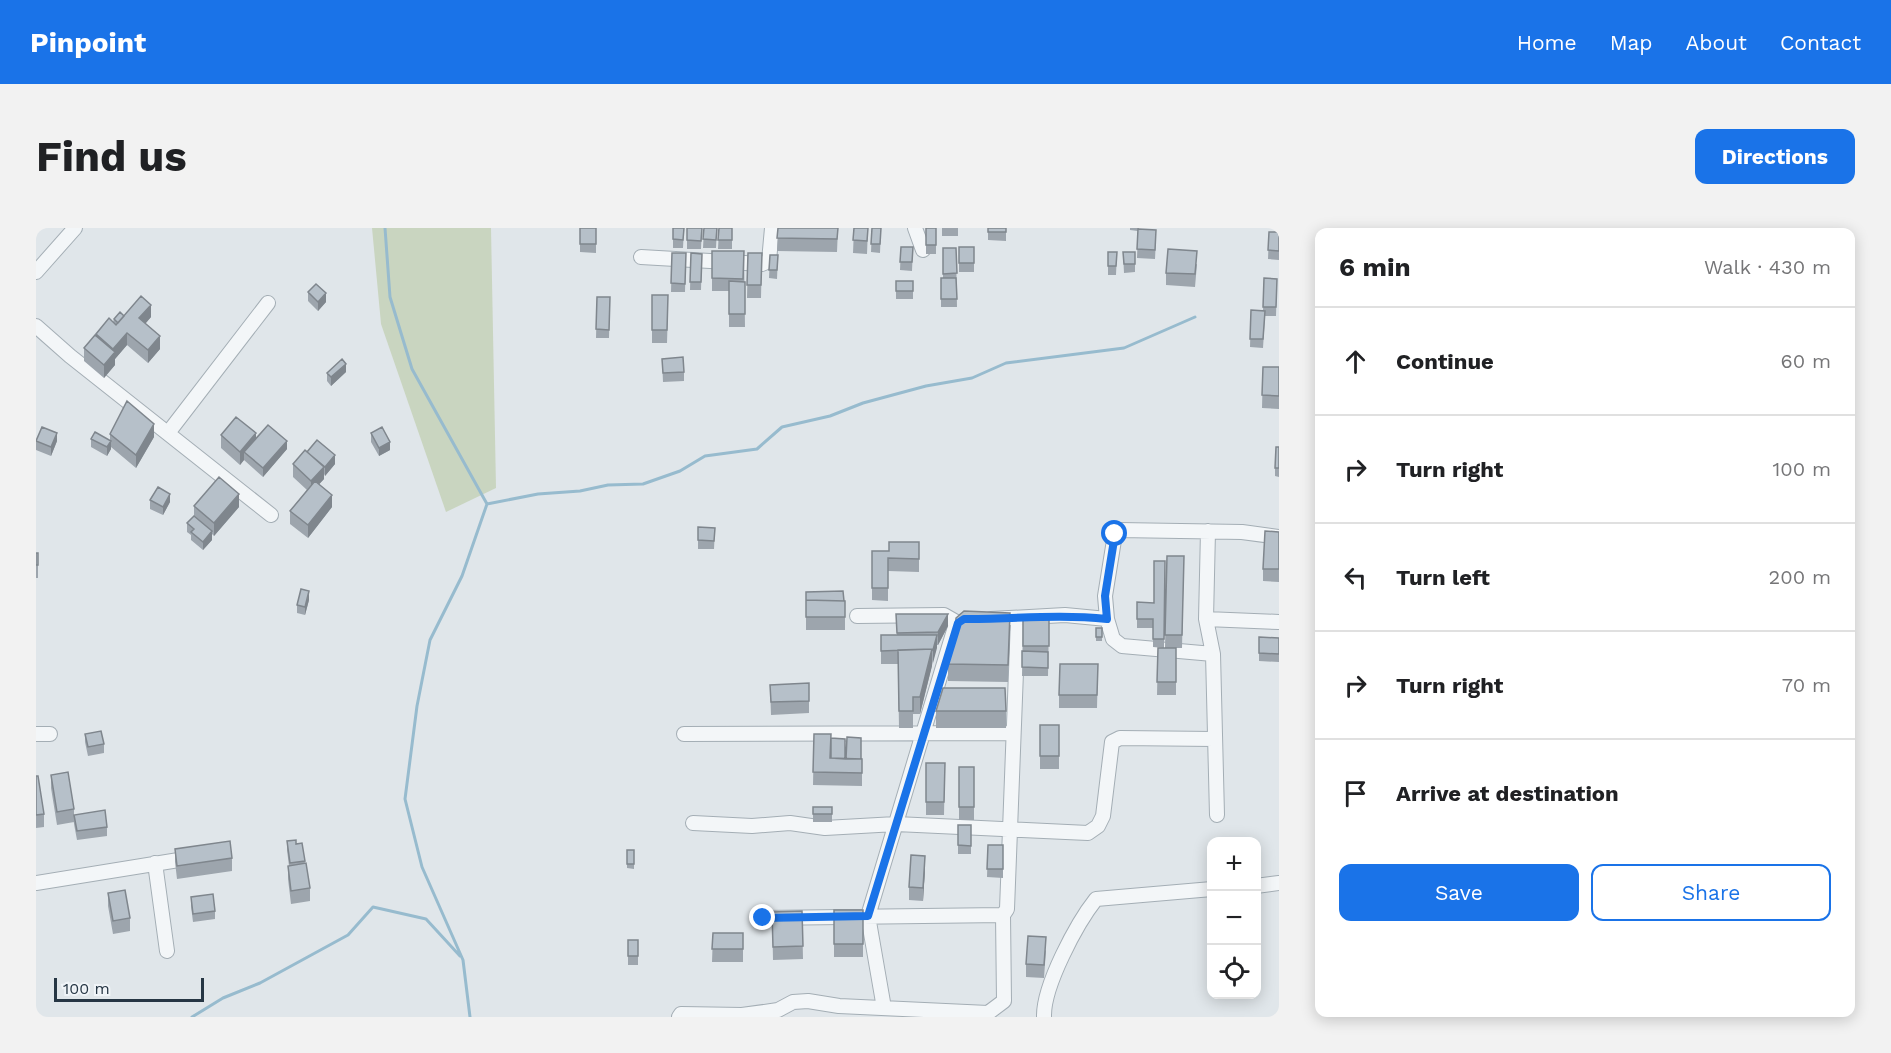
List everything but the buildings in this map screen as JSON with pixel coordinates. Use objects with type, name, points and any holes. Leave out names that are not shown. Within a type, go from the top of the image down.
[{"type":"street","points":[[36,272],[54,255],[75,228]]},
{"type":"street","points":[[641,257],[762,264],[769,261],[772,228]]},
{"type":"street","points":[[915,228],[923,250]]},
{"type":"street","points":[[168,433],[268,303]]},
{"type":"street","points":[[36,326],[70,356],[270,515]]},
{"type":"street","points":[[1213,654],[1122,646],[1113,639],[1107,619],[1105,596],[1115,534],[1119,530],[1208,531],[1279,537]]},
{"type":"street","points":[[1208,531],[1206,619],[1213,654],[1217,815]]},
{"type":"street","points":[[857,616],[944,615],[958,623]]},
{"type":"street","points":[[884,1008],[868,916],[958,623],[964,619],[1018,619],[1065,615],[1107,619]]},
{"type":"street","points":[[679,1017],[681,1014],[742,1016],[762,1013],[793,1002],[808,1001],[839,1006],[977,1014],[996,1009],[1004,1001],[1003,915],[1007,909],[1018,619]]},
{"type":"street","points":[[1206,619],[1279,622]]},
{"type":"street","points":[[684,734],[1012,733]]},
{"type":"street","points":[[36,734],[50,734]]},
{"type":"street","points":[[693,824],[752,826],[790,823],[825,828],[896,824],[1088,833],[1098,826],[1102,816],[1112,742],[1120,738],[1214,739]]},
{"type":"street","points":[[36,883],[207,855]]},
{"type":"street","points":[[155,863],[167,951]]},
{"type":"street","points":[[1261,886],[1279,884]]},
{"type":"street","points":[[1044,1017],[1044,1007],[1053,980],[1088,910],[1096,899],[1207,889]]},
{"type":"street","points":[[763,918],[1003,915]]},
{"type":"green space","points":[[372,228],[491,228],[496,488],[446,512],[381,324]]},
{"type":"waterway","points":[[385,228],[390,297],[412,369],[487,504],[462,576],[430,640],[417,706],[405,799],[422,867],[463,960],[470,1017]]},
{"type":"waterway","points":[[487,504],[538,494],[580,491],[608,485],[643,484],[680,471],[705,456],[757,449],[782,427],[830,416],[863,403],[926,386],[972,378],[1006,363],[1124,348],[1195,317]]},
{"type":"waterway","points":[[192,1017],[223,998],[260,983],[348,935],[373,907],[426,919],[460,956]]},
{"type":"route","points":[[763,918],[868,916],[955,627],[964,619],[1018,619],[1065,615],[1107,619],[1105,596],[1115,534]]}]
